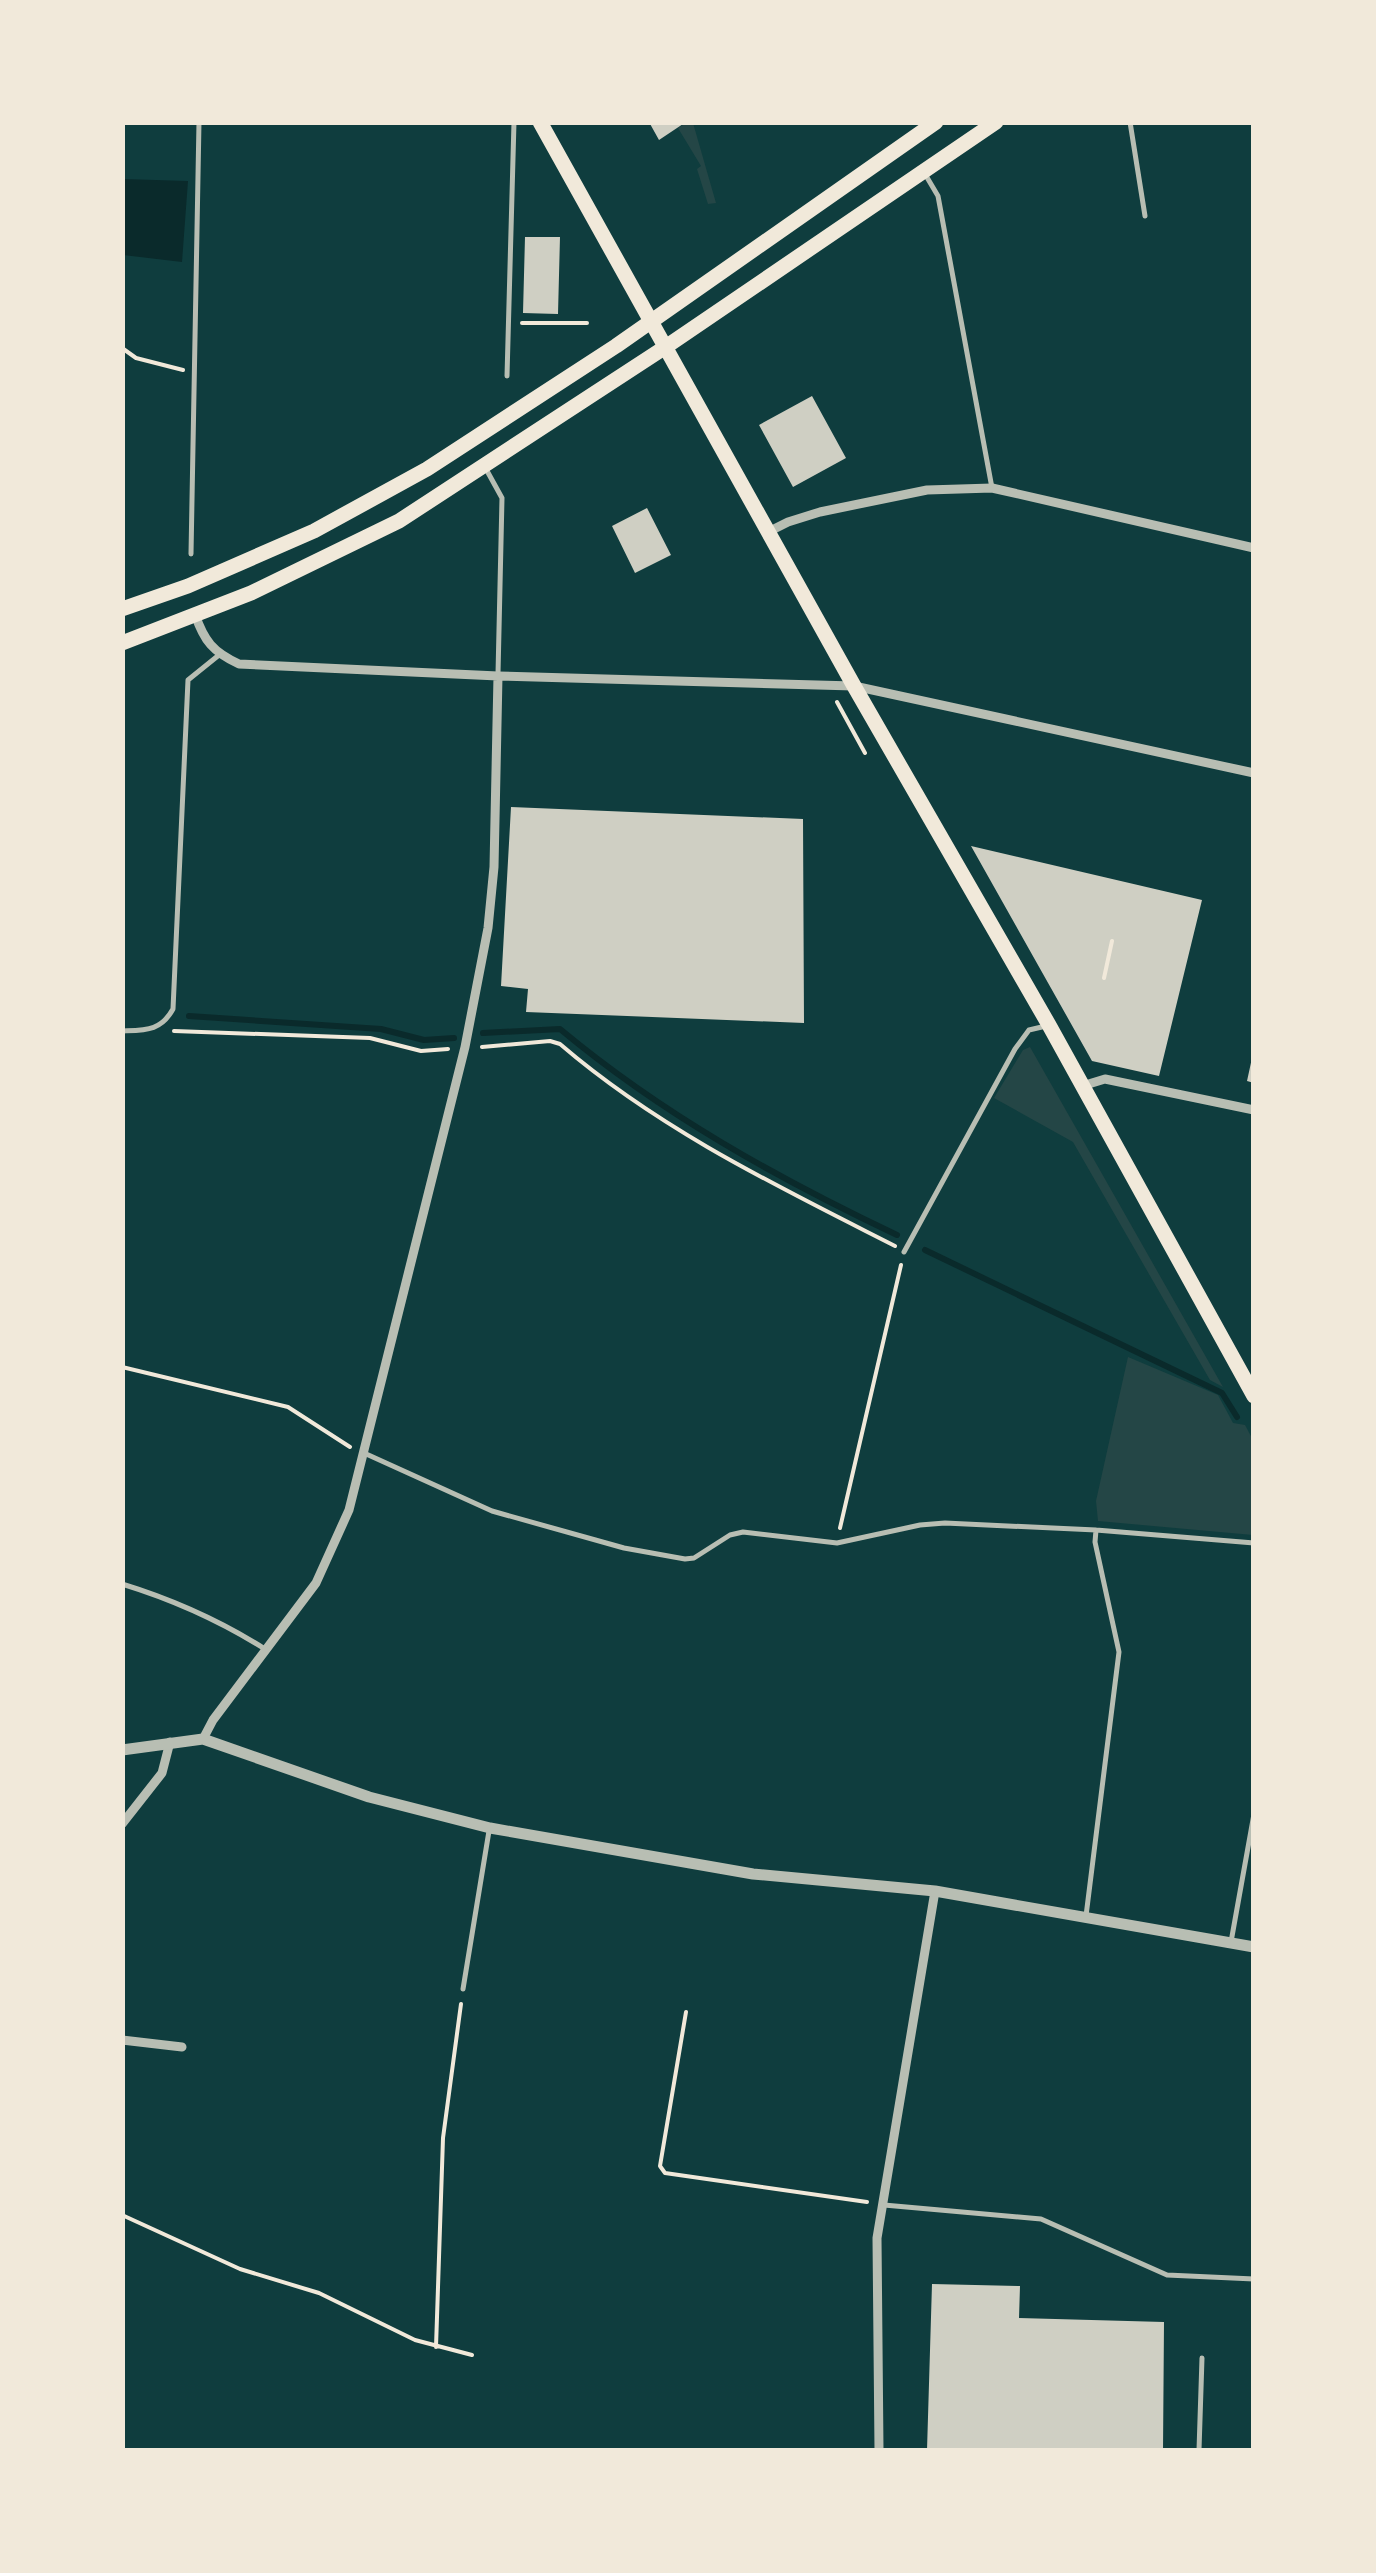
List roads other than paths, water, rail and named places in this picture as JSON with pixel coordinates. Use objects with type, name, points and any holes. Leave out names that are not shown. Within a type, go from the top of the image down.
[{"type":"main road","points":[[540,122],[1254,1396]]},
{"type":"main road","points":[[122,609],[188,586],[330,522],[428,469],[652,321],[936,122]]},
{"type":"main road","points":[[122,643],[329,558],[400,520],[667,346],[996,122]]},
{"type":"street","points":[[770,532],[820,512],[927,490],[992,488],[1254,548]]},
{"type":"street","points":[[195,614],[207,644],[239,664],[854,686],[1254,774]]},
{"type":"street","points":[[202,1739],[212,1720],[316,1583],[349,1510],[465,1046],[488,928],[494,866],[498,676]]},
{"type":"street","points":[[1082,1086],[1105,1078],[1254,1110]]},
{"type":"street","points":[[122,1750],[202,1739],[369,1797],[490,1828],[753,1874],[936,1891],[1254,1947]]},
{"type":"street","points":[[122,1824],[162,1772],[170,1742]]},
{"type":"street","points":[[878,2450],[877,2238],[936,1891]]},
{"type":"street","points":[[122,2040],[182,2047]]},
{"type":"lane","points":[[190,554],[199,122]]},
{"type":"lane","points":[[507,376],[514,122]]},
{"type":"lane","points":[[1130,122],[1144,216]]},
{"type":"lane","points":[[924,172],[938,196],[992,488]]},
{"type":"lane","points":[[485,467],[502,498],[498,676]]},
{"type":"lane","points":[[122,1031],[152,1030],[165,1023],[175,996],[188,680],[219,655]]},
{"type":"lane","points":[[904,1252],[1016,1048],[1029,1030],[1049,1026]]},
{"type":"lane","points":[[364,1453],[492,1511],[624,1548],[685,1559],[742,1532],[837,1542],[945,1523],[1254,1543]]},
{"type":"lane","points":[[1086,1916],[1119,1652],[1095,1542],[1096,1530]]},
{"type":"lane","points":[[122,1584],[246,1637],[265,1649]]},
{"type":"lane","points":[[1230,1942],[1254,1814]]},
{"type":"lane","points":[[463,1989],[490,1828]]},
{"type":"lane","points":[[882,2204],[1041,2218],[1167,2275],[1254,2279]]},
{"type":"lane","points":[[1199,2450],[1202,2358]]},
{"type":"waterway","points":[[189,1016],[381,1029],[424,1040],[454,1038]]},
{"type":"waterway","points":[[483,1033],[560,1029],[680,1117],[808,1191],[897,1235]]},
{"type":"waterway","points":[[925,1250],[1222,1393],[1237,1417]]}]
